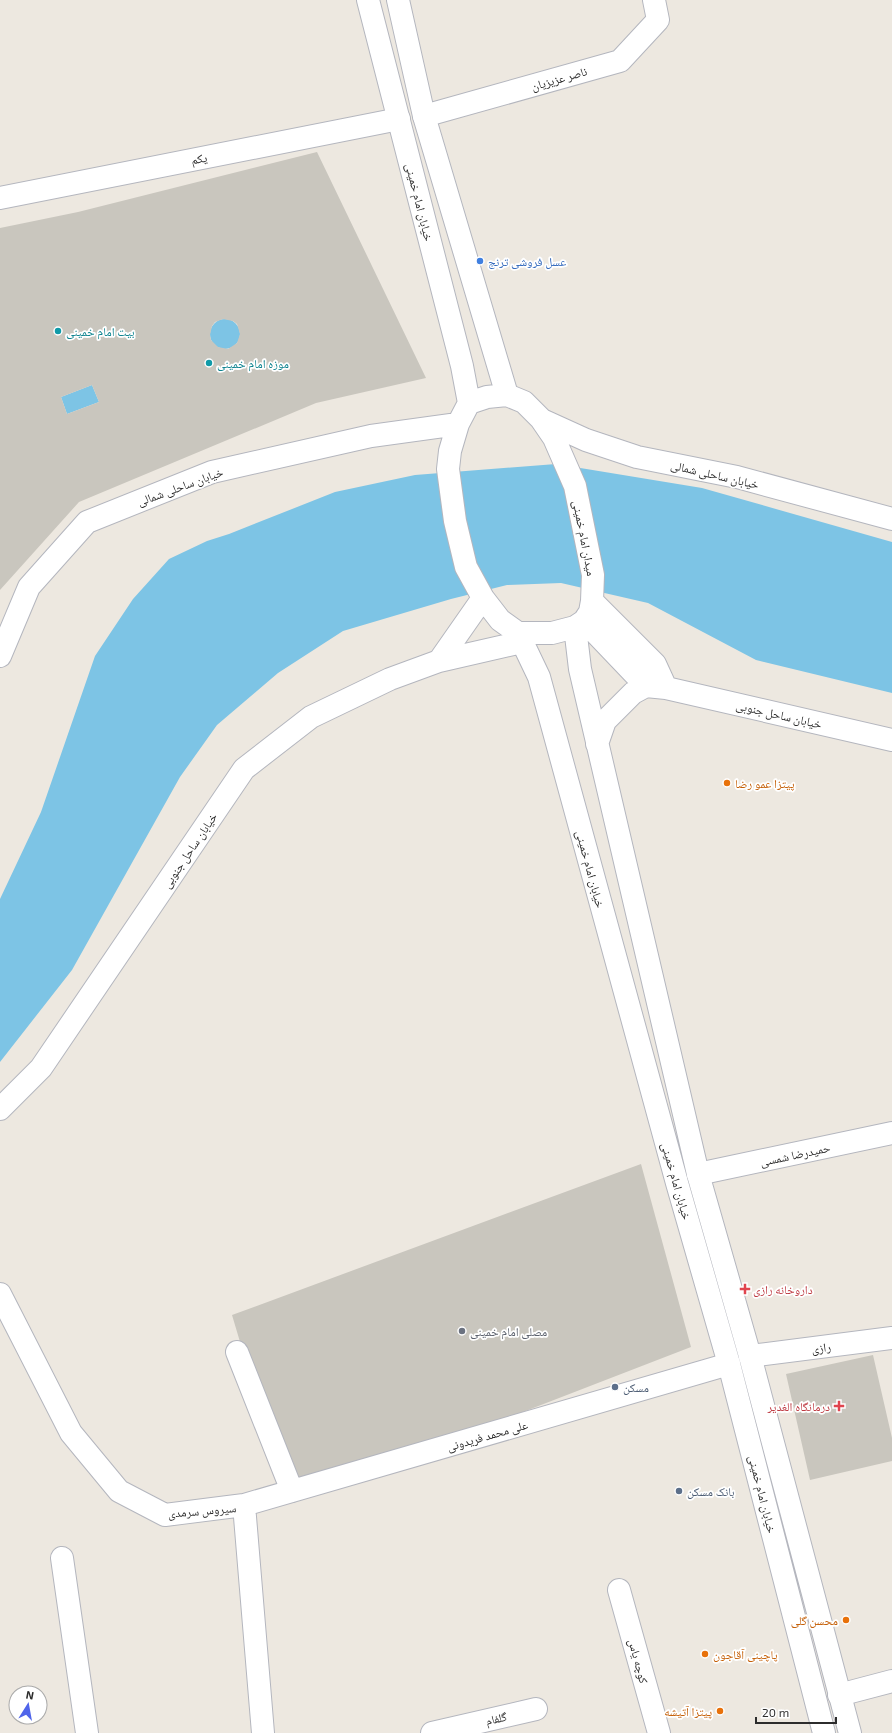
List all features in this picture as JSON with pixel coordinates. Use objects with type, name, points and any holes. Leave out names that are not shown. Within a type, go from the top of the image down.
[{"type":"main road","name":"خیابان امام خمینی","points":[[368,0],[462,366],[469,403]]},
{"type":"main road","points":[[398,0],[424,116],[507,395]]},
{"type":"main road","name":"ناصر عزیزیان","points":[[424,116],[620,61],[658,20],[654,0]]},
{"type":"main road","name":"یکم","points":[[0,198],[399,119]]},
{"type":"main road","name":"میدان امام خمینی","points":[[469,403],[487,397],[507,395],[524,402],[541,419],[554,438],[575,486],[593,575],[593,597],[590,612],[579,624]]},
{"type":"main road","points":[[469,403],[458,424],[450,451],[448,469],[455,521],[466,567],[482,596],[500,620],[520,638],[552,633],[579,624],[656,687]]},
{"type":"main road","name":"خیابان ساحلی شمالی","points":[[541,419],[586,440],[637,457],[737,477],[892,519]]},
{"type":"main road","name":"خیابان ساحلی شمالی","points":[[0,656],[29,587],[88,522],[212,472],[371,436],[458,424]]},
{"type":"main road","points":[[438,661],[482,596]]},
{"type":"main road","points":[[593,597],[655,664],[656,687]]},
{"type":"main road","name":"خیابان امام خمینی","points":[[579,624],[580,670],[698,1174],[750,1356],[850,1733]]},
{"type":"main road","name":"خیابان امام خمینی","points":[[520,638],[539,677],[677,1183],[729,1364],[824,1733]]},
{"type":"main road","name":"خیابان ساحل جنوبی","points":[[0,1109],[41,1068],[244,769],[311,717],[390,679],[438,661],[520,638]]},
{"type":"main road","points":[[597,744],[605,721],[633,693],[656,687]]},
{"type":"main road","name":"خیابان ساحل جنوبی","points":[[656,687],[892,740]]},
{"type":"main road","name":"حمیدرضا شمسی","points":[[698,1174],[892,1133]]},
{"type":"main road","name":"سیروس سرمدی","points":[[0,1294],[71,1433],[119,1491],[165,1515],[244,1505],[263,1733]]},
{"type":"main road","name":"رازی","points":[[750,1356],[892,1338]]},
{"type":"main road","points":[[237,1352],[292,1491]]},
{"type":"main road","name":"علی محمد فریدونی","points":[[244,1505],[729,1364]]},
{"type":"main road","points":[[62,1558],[88,1733]]},
{"type":"main road","name":"کوچه یاس","points":[[619,1590],[659,1733]]},
{"type":"main road","points":[[839,1695],[892,1682]]},
{"type":"main road","name":"گلفام","points":[[432,1733],[536,1709]]},
{"type":"water","points":[[225,319],[236,323],[240,334],[236,345],[225,349],[214,345],[210,334],[214,323]]},
{"type":"water","points":[[92,385],[99,402],[67,414],[61,397]]},
{"type":"water","points":[[556,464],[702,488],[892,542],[892,693],[756,660],[648,603],[561,583],[507,585],[451,599],[343,631],[278,673],[217,725],[180,777],[72,970],[0,1062],[0,899],[41,812],[95,656],[133,599],[169,559],[207,541],[229,534],[335,492],[415,475]]},
{"type":"building","name":"موزه امام خمینی","points":[[317,152],[426,378],[316,403],[79,502],[0,590],[0,228],[78,212]],"holes":[[[223,319],[233,321],[237,324],[240,334],[237,343],[228,349],[218,347],[211,340],[210,335],[212,326],[215,322]],[[92,385],[99,402],[67,414],[61,397]]]},
{"type":"building","name":"مصلی امام خمینی","points":[[641,1164],[691,1347],[288,1503],[232,1315]]},
{"type":"building","name":"درمانگاه الغدیر","points":[[873,1355],[892,1438],[892,1461],[810,1480],[786,1374]]},
{"type":"place","name":"عسل فروشی ترنج","points":[[480,261]]},
{"type":"place","name":"بیت امام خمینی","points":[[58,331]]},
{"type":"place","name":"موزه امام خمینی","points":[[209,363]]},
{"type":"place","name":"پیتزا عمو رضا","points":[[727,783]]},
{"type":"place","name":"داروخانه رازی","points":[[745,1289]]},
{"type":"place","name":"مصلی امام خمینی","points":[[462,1331]]},
{"type":"place","name":"مسکن","points":[[615,1387]]},
{"type":"place","name":"درمانگاه الغدیر","points":[[839,1406]]},
{"type":"place","name":"بانک مسکن","points":[[679,1491]]},
{"type":"place","name":"محسن گلی","points":[[846,1620]]},
{"type":"place","name":"پاچینی آقاجون","points":[[705,1654]]},
{"type":"place","name":"پیتزا آتیشه","points":[[720,1711]]}]
